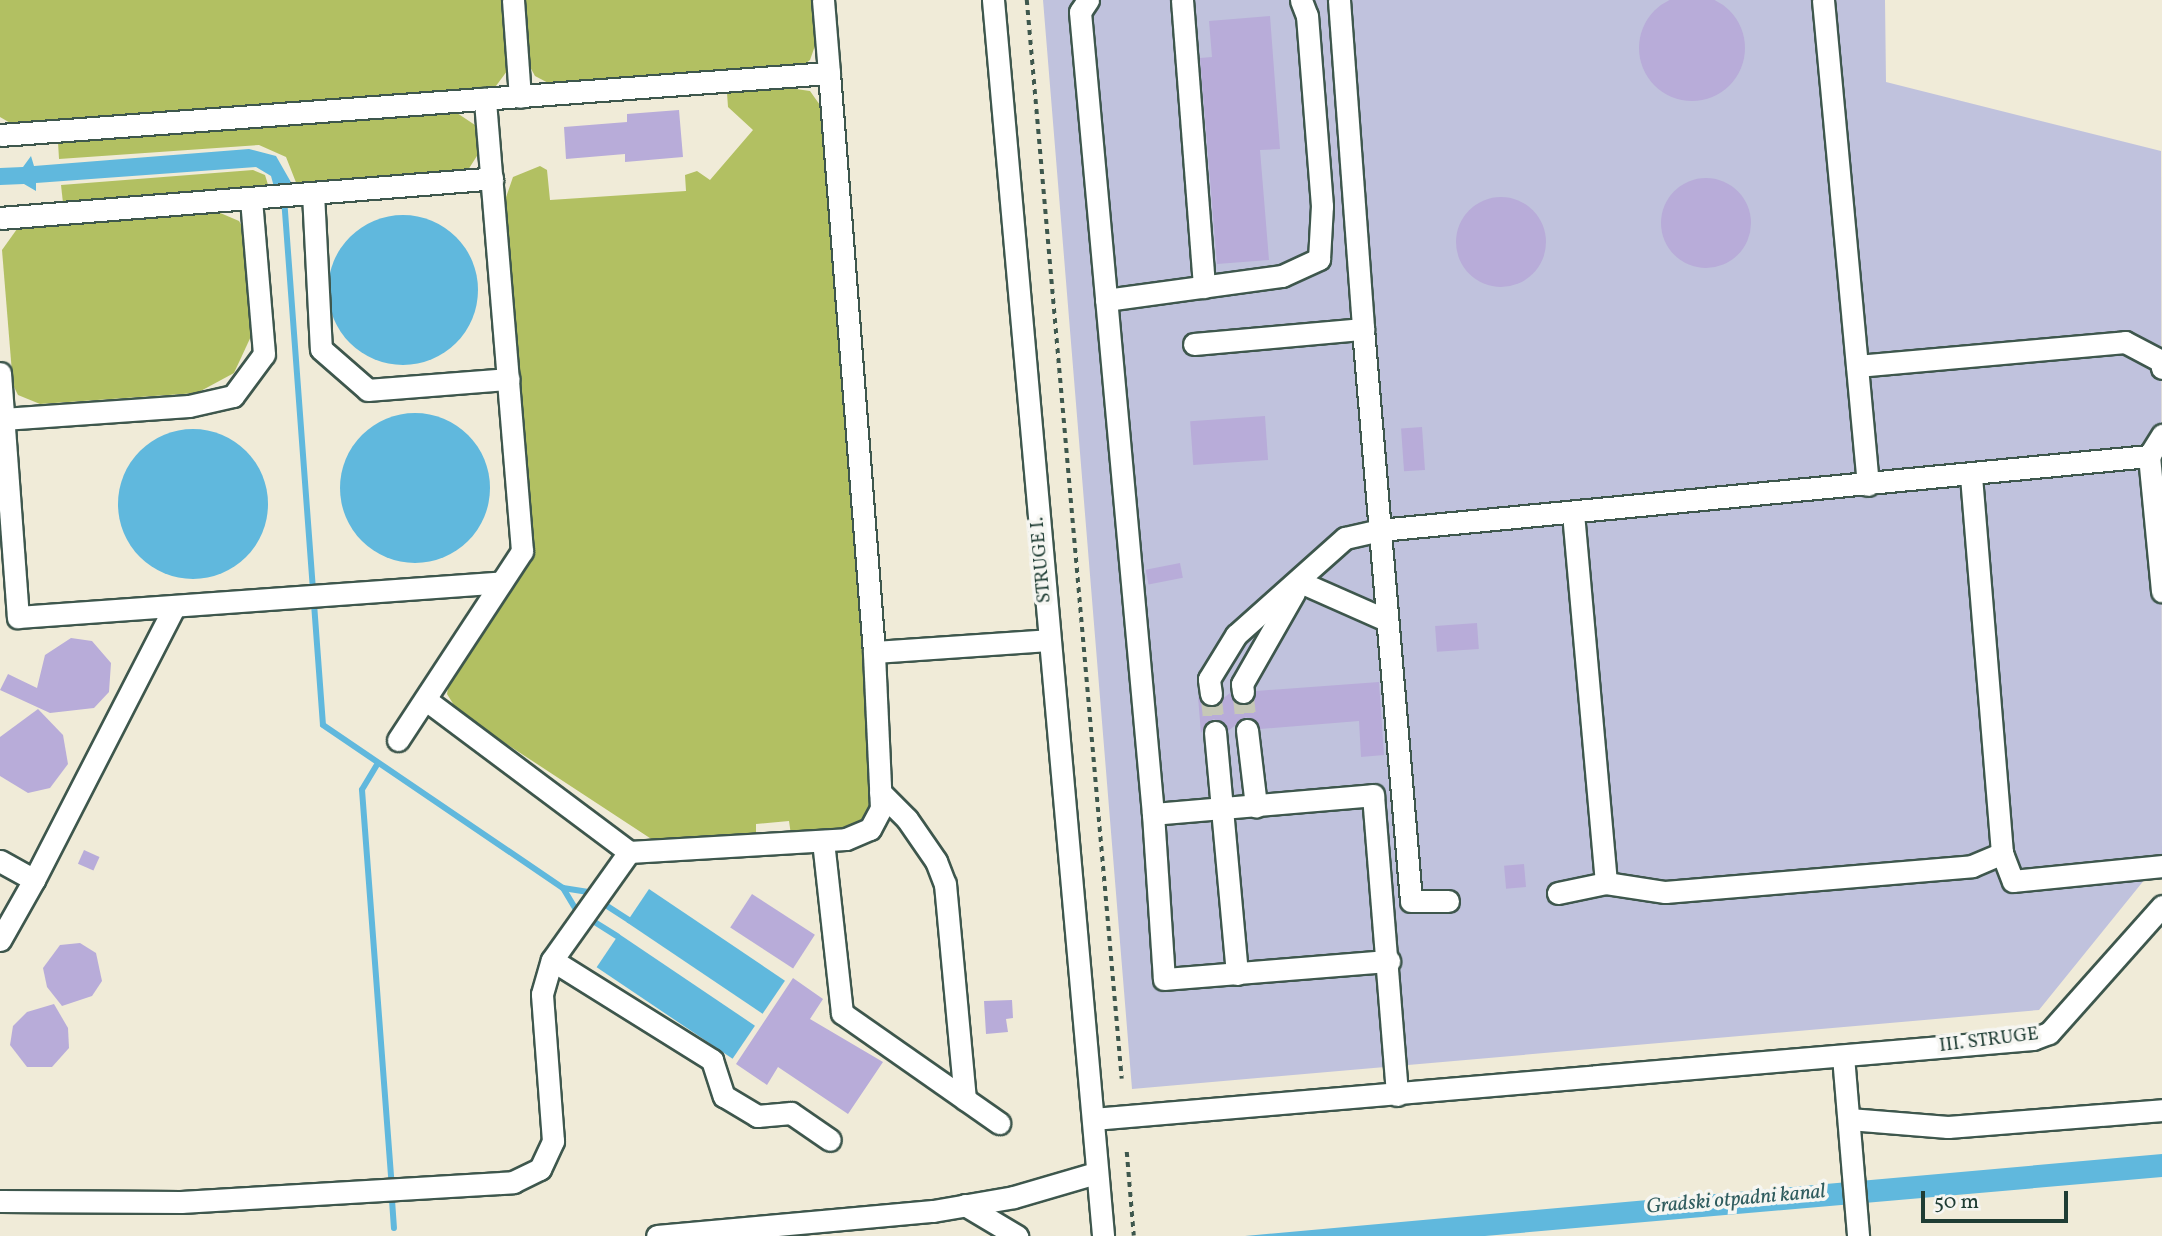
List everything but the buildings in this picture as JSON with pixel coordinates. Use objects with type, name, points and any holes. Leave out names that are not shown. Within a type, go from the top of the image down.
[{"type":"street","points":[[513,0],[520,97]]},
{"type":"street","points":[[426,700],[629,852],[846,839],[870,829],[881,808],[874,652],[823,0]]},
{"type":"street","name":"STRUGE I.","points":[[993,0],[1103,1236]]},
{"type":"street","points":[[1088,0],[1080,12],[1153,814],[1164,979],[1389,961]]},
{"type":"street","points":[[1182,0],[1204,287]]},
{"type":"street","points":[[1106,300],[1282,276],[1319,259],[1322,206],[1307,16],[1301,0]]},
{"type":"street","points":[[1339,0],[1380,530],[1384,619],[1411,901],[1448,901]]},
{"type":"street","points":[[1823,0],[1868,485]]},
{"type":"street","points":[[0,135],[829,73]]},
{"type":"street","points":[[398,740],[522,551],[485,99]]},
{"type":"street","points":[[0,218],[251,200],[492,178]]},
{"type":"street","points":[[294,195],[321,349],[368,390],[509,379]]},
{"type":"street","points":[[3,419],[189,406],[233,396],[264,354],[251,200]]},
{"type":"street","points":[[1194,344],[1363,329]]},
{"type":"street","points":[[1857,366],[2124,342],[2161,361],[2162,368]]},
{"type":"street","points":[[0,373],[9,618],[312,593],[501,582]]},
{"type":"street","points":[[2162,435],[2149,456],[2162,591]]},
{"type":"street","points":[[1211,694],[1209,678],[1236,635],[1300,582],[1345,538],[1380,530],[1971,476],[2149,456]]},
{"type":"street","points":[[1971,476],[2002,853],[2013,881],[2162,866]]},
{"type":"street","points":[[1573,513],[1606,883]]},
{"type":"street","points":[[1300,582],[1384,619]]},
{"type":"street","points":[[1243,692],[1242,684],[1300,582]]},
{"type":"street","points":[[0,940],[34,880],[175,606]]},
{"type":"street","points":[[874,652],[1049,640]]},
{"type":"street","points":[[1247,730],[1256,806]]},
{"type":"street","points":[[1215,732],[1237,974]]},
{"type":"street","points":[[880,792],[906,820],[936,861],[946,884],[965,1099]]},
{"type":"street","points":[[1153,814],[1373,795],[1389,961],[1397,1095]]},
{"type":"street","points":[[823,841],[842,1013],[999,1123]]},
{"type":"street","points":[[0,1201],[181,1202],[513,1182],[540,1169],[553,1141],[542,994],[552,960],[629,852]]},
{"type":"street","points":[[1559,893],[1606,883],[1665,892],[1972,866],[2002,853]]},
{"type":"street","points":[[0,861],[34,880]]},
{"type":"street","name":"III. STRUGE","points":[[1093,1119],[2033,1039],[2049,1033],[2162,906]]},
{"type":"street","points":[[552,960],[712,1060],[724,1096],[757,1116],[791,1113],[830,1140]]},
{"type":"street","points":[[1843,1056],[1858,1228]]},
{"type":"street","points":[[1849,1119],[1948,1127],[2162,1110]]},
{"type":"street","points":[[657,1236],[965,1205],[1014,1197],[1096,1173]]},
{"type":"street","points":[[965,1205],[1017,1236]]},
{"type":"path","points":[[1027,0],[1122,1079]]},
{"type":"path","points":[[1127,1152],[1135,1236]]},
{"type":"shaded area","points":[[1043,0],[1885,0],[1886,82],[2161,151],[2162,858],[2039,1010],[1132,1089]]},
{"type":"green space","points":[[0,0],[504,0],[510,67],[493,90],[12,124],[0,117]]},
{"type":"green space","points":[[524,0],[814,0],[817,40],[810,60],[801,67],[554,86],[535,76],[529,65]]},
{"type":"green space","points":[[782,87],[810,91],[822,108],[873,799],[861,820],[842,831],[791,835],[789,821],[756,824],[756,839],[659,844],[473,722],[457,710],[447,694],[450,676],[529,558],[505,200],[513,177],[540,166],[547,170],[550,200],[686,191],[685,175],[697,171],[710,180],[753,130],[728,107],[727,93]]},
{"type":"green space","points":[[457,113],[478,127],[482,148],[468,170],[297,185],[286,157],[259,145],[59,159],[58,142]]},
{"type":"green space","points":[[253,170],[265,175],[269,188],[63,203],[61,185]]},
{"type":"green space","points":[[218,212],[239,221],[246,233],[253,332],[234,373],[197,393],[40,404],[18,395],[13,385],[2,250],[17,229]]},
{"type":"water","points":[[249,149],[276,156],[292,184],[274,187],[271,176],[256,167],[36,183],[36,191],[24,184],[0,185],[0,168],[23,167],[31,156],[34,166]]},
{"type":"water","points":[[403,215],[432,221],[456,237],[472,261],[478,290],[472,319],[456,343],[432,359],[403,365],[374,359],[350,343],[334,319],[328,290],[334,261],[350,237],[374,221]]},
{"type":"water","points":[[415,413],[444,419],[468,435],[484,459],[490,488],[484,517],[468,541],[444,557],[415,563],[386,557],[362,541],[346,517],[340,488],[346,459],[362,435],[386,419]]},
{"type":"water","points":[[193,429],[222,435],[246,451],[262,475],[268,504],[262,533],[246,557],[222,573],[193,579],[164,573],[140,557],[124,533],[118,504],[124,475],[140,451],[164,435]]},
{"type":"water","points":[[649,889],[785,981],[763,1014],[627,922]]},
{"type":"water","points":[[619,934],[755,1026],[733,1059],[597,967]]},
{"type":"water","name":"Gradski otpadni kanal","points":[[2162,1154],[2162,1177],[1485,1236],[1245,1236]]},
{"type":"waterway","points":[[284,198],[323,725],[563,888],[575,908]]},
{"type":"waterway","points":[[378,763],[362,790],[391,1180]]},
{"type":"waterway","points":[[563,888],[587,892]]},
{"type":"waterway","points":[[604,904],[629,920]]},
{"type":"waterway","points":[[593,921],[617,936]]},
{"type":"waterway","points":[[392,1200],[394,1228]]},
{"type":"tunnel","points":[[1243,692],[1247,730]]},
{"type":"tunnel","points":[[1211,694],[1215,732]]}]
